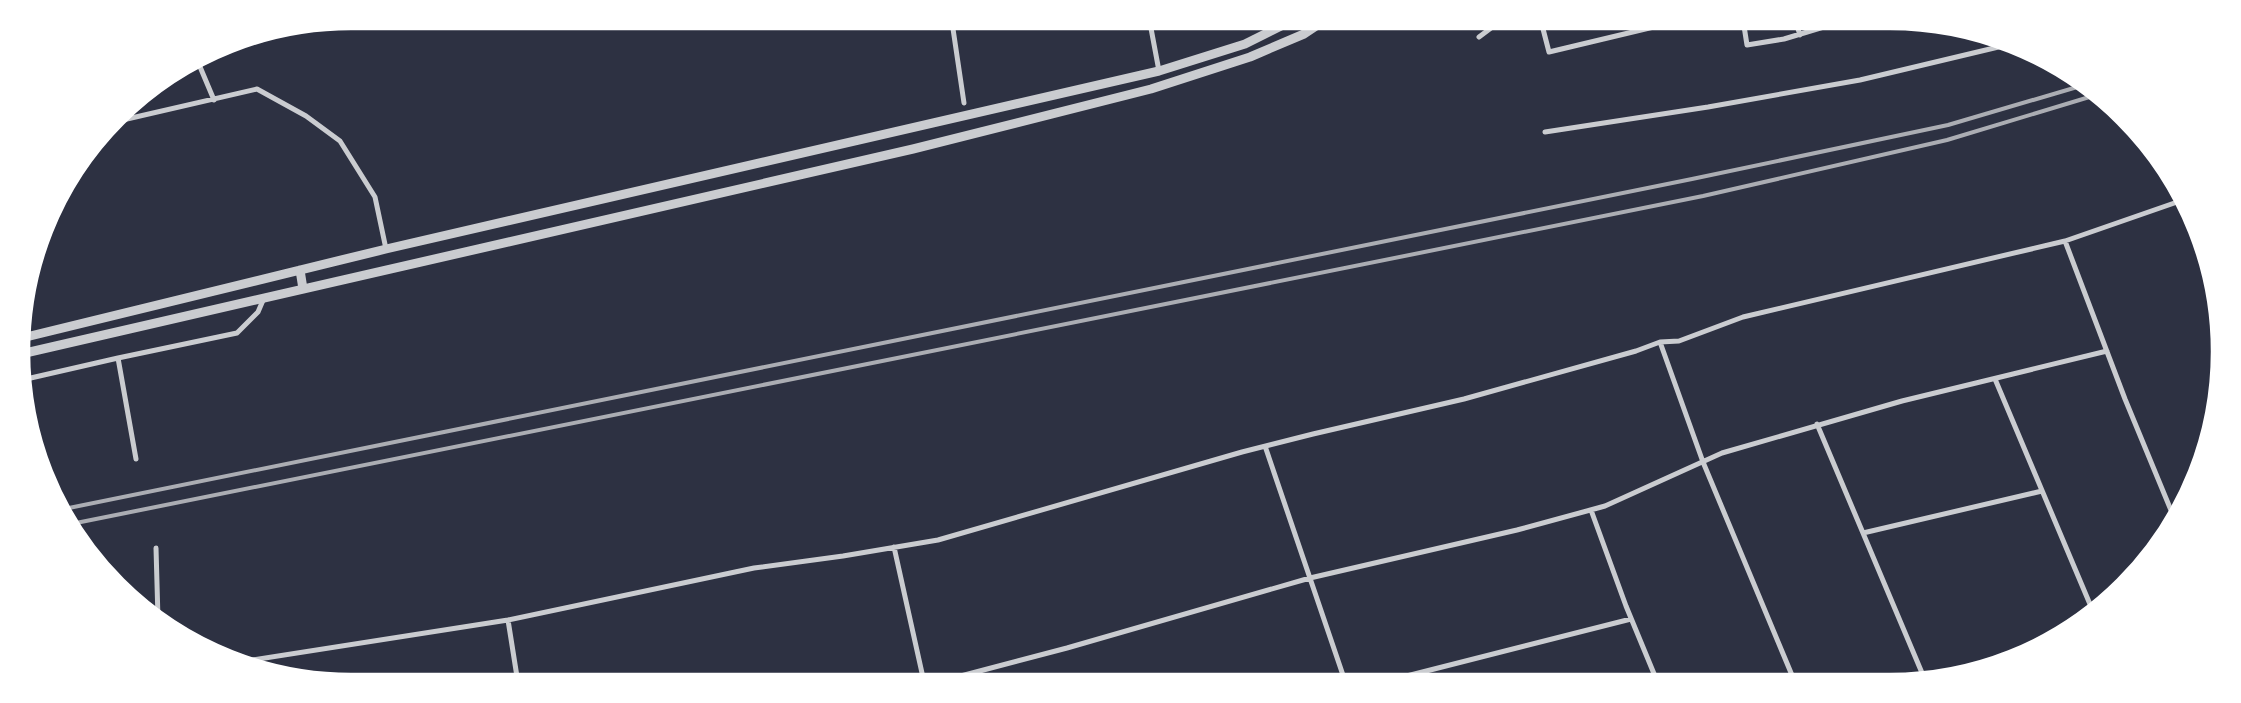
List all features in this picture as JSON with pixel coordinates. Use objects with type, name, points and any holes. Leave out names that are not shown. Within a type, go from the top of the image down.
[{"type":"street","points":[[953,29],[964,103]]},
{"type":"street","points":[[1151,29],[1159,70]]},
{"type":"street","points":[[29,336],[386,249],[1159,70],[1245,44],[1275,29]]},
{"type":"street","points":[[29,352],[904,151],[1151,90],[1250,57],[1312,29]]},
{"type":"street","points":[[1479,37],[1490,29]]},
{"type":"street","points":[[1543,29],[1549,52],[1645,29]]},
{"type":"street","points":[[1744,29],[1747,45],[1784,39],[1817,29]]},
{"type":"street","points":[[1798,29],[1800,34]]},
{"type":"street","points":[[1545,132],[1708,107],[1860,80],[1997,47]]},
{"type":"street","points":[[200,67],[214,100]]},
{"type":"street","points":[[128,119],[257,89],[306,116],[340,141],[375,197],[386,249]]},
{"type":"street","points":[[256,659],[508,620],[754,568],[938,540],[1265,446],[1464,399],[1636,351],[1660,342],[1680,341],[1743,317],[2065,241],[2175,202]]},
{"type":"street","points":[[2065,241],[2171,510]]},
{"type":"street","points":[[300,270],[303,289]]},
{"type":"street","points":[[30,378],[237,333],[258,312],[264,298]]},
{"type":"street","points":[[1660,342],[1702,462],[1791,674]]},
{"type":"street","points":[[968,674],[1067,648],[1310,578],[1518,530],[1591,510],[1605,506],[1722,453],[1817,424],[2107,350]]},
{"type":"street","points":[[118,358],[136,459]]},
{"type":"street","points":[[1995,379],[2090,604]]},
{"type":"street","points":[[1817,424],[1922,672]]},
{"type":"street","points":[[1265,446],[1343,674]]},
{"type":"street","points":[[1863,533],[2042,491]]},
{"type":"street","points":[[1591,510],[1631,619],[1654,674]]},
{"type":"street","points":[[894,547],[922,674]]},
{"type":"street","points":[[156,548],[158,610]]},
{"type":"street","points":[[1415,674],[1631,619]]},
{"type":"street","points":[[508,620],[517,674]]},
{"type":"railway","points":[[69,508],[1692,179],[1948,125],[2075,88]]},
{"type":"railway","points":[[78,523],[1703,196],[1947,140],[2089,97]]}]
